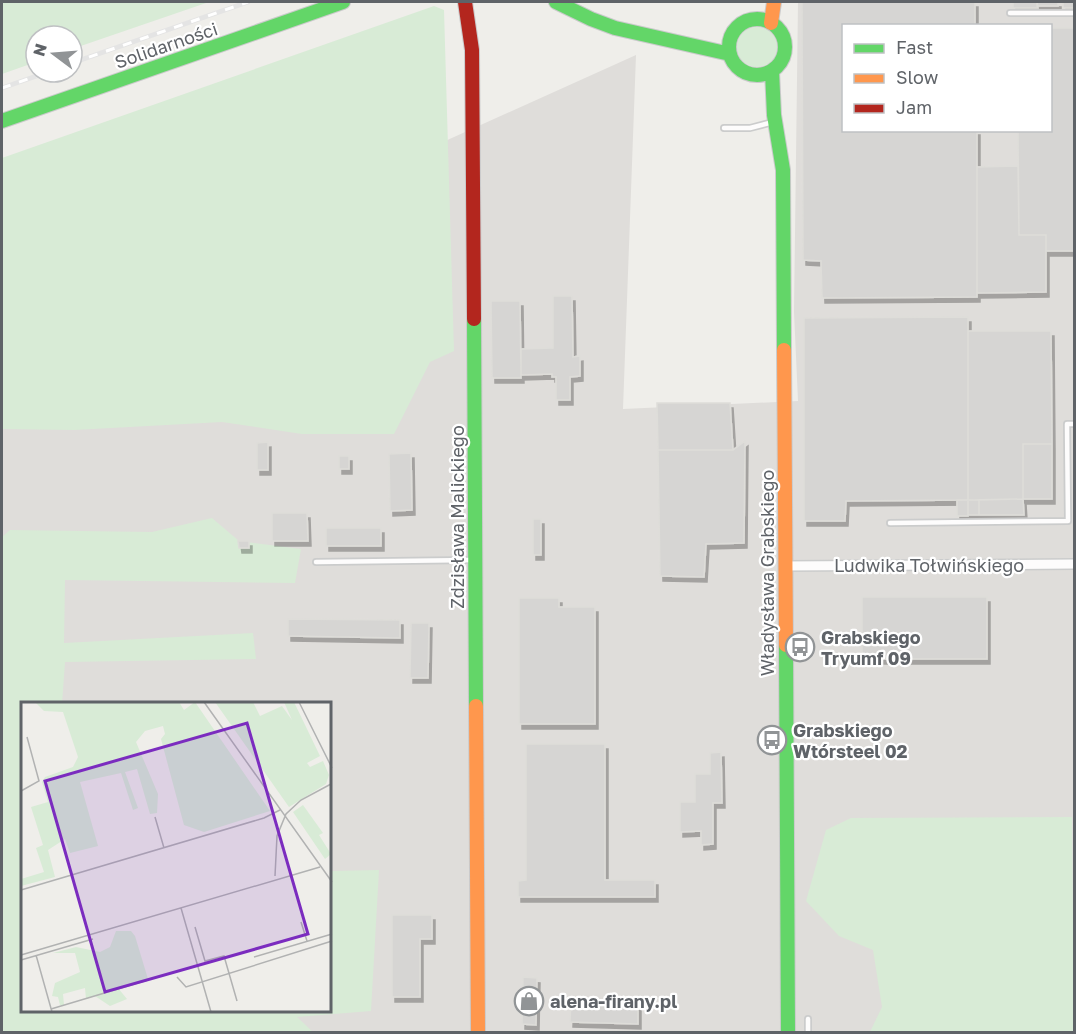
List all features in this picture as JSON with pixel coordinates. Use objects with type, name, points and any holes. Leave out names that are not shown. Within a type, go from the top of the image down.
[{"type":"street","name":"Solidarności","points":[[2,122],[343,2]]},
{"type":"street","name":"Zdzisława Malickiego","points":[[465,2],[472,50],[478,1032]]},
{"type":"street","points":[[556,2],[597,22],[652,38],[731,39]]},
{"type":"street","points":[[756,19],[765,2]]},
{"type":"street","points":[[771,23],[774,2]]},
{"type":"street","points":[[756,19],[771,23],[782,34],[785,51],[772,71],[758,75],[749,74],[734,63],[730,54],[731,39],[740,25],[756,19]]},
{"type":"street","points":[[677,40],[730,54]]},
{"type":"street","name":"Władysława Grabskiego","points":[[772,71],[775,118],[783,170],[788,1032]]},
{"type":"street","name":"Władysława Grabskiego","points":[[758,75],[775,118]]},
{"type":"street","name":"Ludwika Tołwińskiego","points":[[784,566],[1074,564]]},
{"type":"lane","points":[[1010,14],[1074,13]]},
{"type":"lane","points":[[724,128],[750,128],[775,118]]},
{"type":"lane","points":[[890,523],[1068,521],[1067,424],[1074,424]]},
{"type":"lane","points":[[316,562],[475,560]]},
{"type":"lane","points":[[808,1019],[808,1032]]},
{"type":"shaded area","points":[[798,2],[1074,2],[1074,1032],[2,1032],[2,341],[636,55],[623,409],[798,401],[794,312]]},
{"type":"green space","points":[[2,2],[209,2],[84,45],[84,24],[24,24],[24,66],[2,74]]},
{"type":"green space","points":[[434,6],[444,10],[454,351],[430,362],[394,434],[302,434],[222,422],[74,430],[2,429],[2,158]]},
{"type":"green space","points":[[757,27],[771,33],[777,47],[771,61],[757,67],[743,61],[737,47],[743,33]]},
{"type":"green space","points":[[212,518],[239,541],[301,549],[295,583],[65,580],[64,643],[253,633],[256,659],[65,662],[62,702],[21,702],[21,1013],[332,1013],[332,871],[379,870],[371,1011],[297,1017],[313,1032],[2,1032],[2,537],[10,530],[152,532]]},
{"type":"green space","points":[[1072,817],[1074,1032],[870,1032],[882,1007],[873,950],[839,936],[806,901],[826,830],[851,818]]},
{"type":"building","points":[[802,2],[975,2],[975,24],[842,24],[842,132],[977,132],[977,297],[822,298],[821,261],[803,260]]},
{"type":"building","points":[[1013,2],[1037,2],[1038,8],[1013,8]]},
{"type":"building","points":[[1037,2],[1058,2],[1058,6],[1037,6]]},
{"type":"building","points":[[1063,2],[1074,2],[1074,8],[1063,8]]},
{"type":"building","points":[[1052,28],[1074,28],[1074,251],[1046,251],[1046,235],[1019,235],[1018,132],[1052,132]]},
{"type":"building","points":[[1018,166],[1019,235],[1046,235],[1046,292],[977,293],[977,167]]},
{"type":"building","points":[[553,296],[572,296],[573,357],[580,356],[580,376],[570,377],[570,400],[556,400],[556,377],[552,377],[552,374],[521,375],[521,349],[553,348]]},
{"type":"building","points":[[491,301],[520,301],[521,378],[492,378]]},
{"type":"building","points":[[968,317],[968,500],[846,501],[845,521],[804,521],[804,318]]},
{"type":"building","points":[[968,331],[1051,331],[1052,444],[1023,444],[1023,499],[968,500]]},
{"type":"building","points":[[657,403],[730,403],[733,450],[658,450]]},
{"type":"building","points":[[745,441],[744,543],[706,544],[704,577],[660,576],[658,450],[733,450]]},
{"type":"building","points":[[268,442],[268,470],[257,470],[257,443]]},
{"type":"building","points":[[1023,444],[1052,444],[1052,499],[1023,499]]},
{"type":"building","points":[[411,453],[412,510],[390,511],[389,454]]},
{"type":"building","points":[[339,456],[349,456],[349,469],[339,469]]},
{"type":"building","points":[[1023,499],[1024,515],[979,515],[979,500]]},
{"type":"building","points":[[957,500],[968,500],[968,516],[957,516]]},
{"type":"building","points":[[968,500],[979,500],[979,515],[968,515]]},
{"type":"building","points":[[272,513],[307,513],[308,541],[272,541]]},
{"type":"building","points":[[533,519],[541,519],[541,555],[533,555]]},
{"type":"building","points":[[326,528],[381,528],[381,546],[326,546]]},
{"type":"building","points":[[238,541],[249,541],[249,548],[239,548]]},
{"type":"building","points":[[862,597],[987,597],[987,659],[862,659]]},
{"type":"building","points":[[519,598],[559,598],[559,607],[595,607],[595,724],[519,724]]},
{"type":"building","points":[[288,619],[400,620],[400,638],[288,636]]},
{"type":"building","points":[[411,623],[429,623],[428,678],[410,678]]},
{"type":"building","points":[[526,744],[605,744],[605,880],[655,880],[655,897],[518,897],[518,881],[526,880]]},
{"type":"building","points":[[721,752],[722,803],[713,803],[713,844],[701,845],[701,831],[680,832],[680,802],[695,802],[695,774],[710,774],[710,753]]},
{"type":"building","points":[[392,915],[432,915],[432,939],[420,939],[420,997],[392,997]]},
{"type":"building","name":"alena-firany.pl","points":[[523,977],[537,978],[536,1025],[522,1024]]},
{"type":"building","points":[[571,999],[638,1001],[638,1024],[570,1022]]},
{"type":"railway","points":[[84,59],[248,2]]},
{"type":"railway","points":[[2,88],[24,80]]},
{"type":"traffic: fast","points":[[2,121],[343,2]]},
{"type":"traffic: fast","points":[[556,2],[615,28],[730,54]]},
{"type":"traffic: fast","points":[[757,19],[772,24],[780,32],[785,47],[780,62],[772,70],[757,75],[742,70],[734,62],[729,47],[734,32],[742,24],[757,19]]},
{"type":"traffic: fast","points":[[772,71],[774,115],[783,170],[784,350]]},
{"type":"traffic: fast","points":[[474,319],[476,706]]},
{"type":"traffic: fast","points":[[786,645],[788,1032]]},
{"type":"traffic: slow","points":[[771,23],[774,2]]},
{"type":"traffic: slow","points":[[784,350],[786,645]]},
{"type":"traffic: slow","points":[[476,706],[478,1032]]},
{"type":"traffic: jam","points":[[465,2],[472,50],[474,319]]},
{"type":"place","name":"Grabskiego Tryumf 09","points":[[800,647]]},
{"type":"place","name":"Grabskiego Wtórsteel 02","points":[[772,740]]},
{"type":"place","name":"alena-firany.pl","points":[[529,1001]]}]
